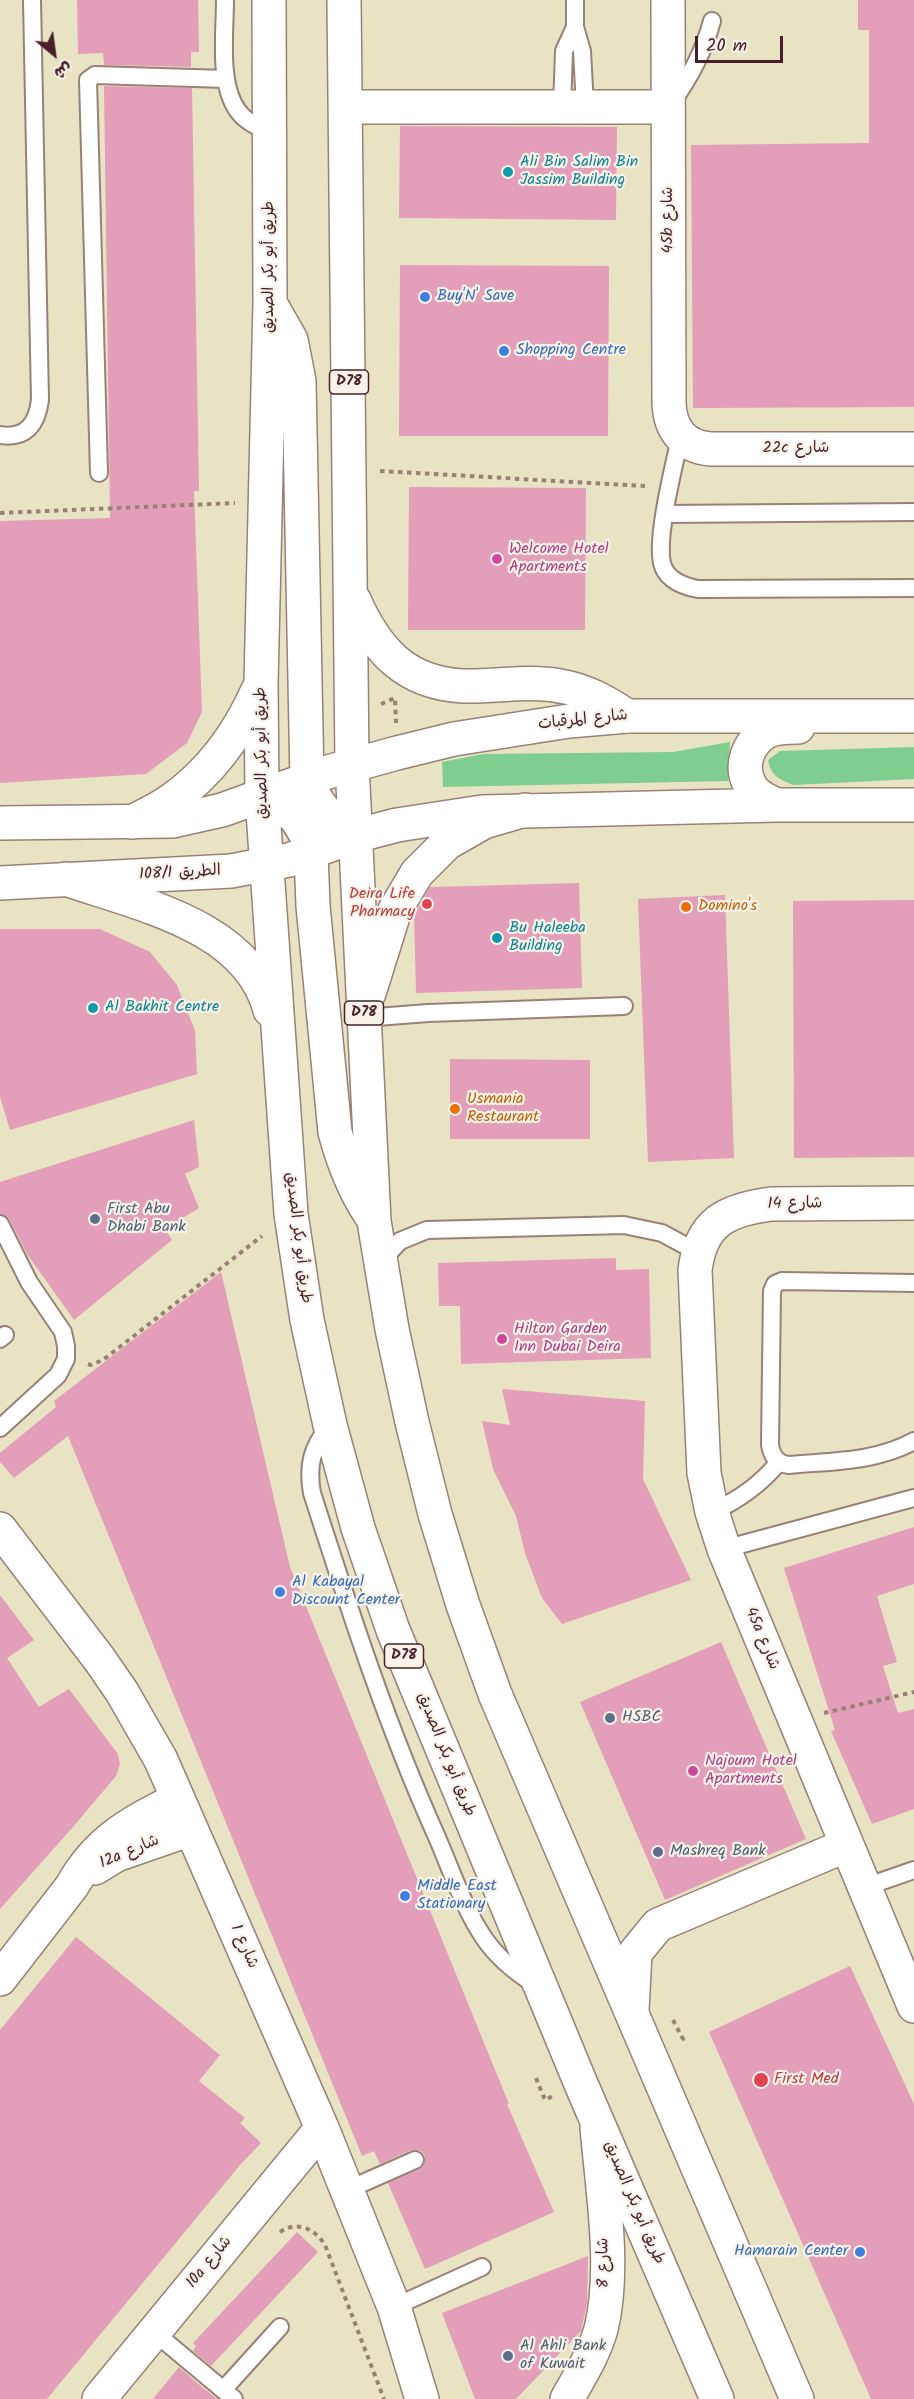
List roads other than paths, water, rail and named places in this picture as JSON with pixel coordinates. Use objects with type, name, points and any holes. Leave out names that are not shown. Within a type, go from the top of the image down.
[{"type":"main road","name":"طريق أبو بكر الصديق","points":[[269,0],[270,303],[261,683],[262,797],[291,1214],[307,1320],[330,1425],[358,1528],[393,1630],[596,2119],[717,2399]]},
{"type":"main road","name":"D78","points":[[344,0],[352,764],[374,1221],[380,1262],[411,1422],[435,1514],[463,1605],[495,1694],[797,2399]]},
{"type":"main road","name":"45b شارع","points":[[668,0],[670,416],[680,438]]},
{"type":"main road","points":[[346,107],[668,107]]},
{"type":"main road","points":[[270,303],[291,340],[299,381],[306,780],[323,811],[337,825],[355,836],[439,817],[482,812],[776,805],[914,806]]},
{"type":"main road","name":"22c شارع","points":[[680,438],[700,448],[711,449],[914,449]]},
{"type":"main road","points":[[352,594],[367,629],[388,656],[415,674],[438,683],[463,686],[537,683],[561,686],[600,699],[627,716]]},
{"type":"main road","points":[[132,822],[172,799],[207,770],[229,743],[248,714],[261,683]]},
{"type":"main road","name":"شارع المرقبات","points":[[262,797],[352,764],[454,739],[511,729],[627,716],[914,716]]},
{"type":"main road","points":[[776,805],[761,798],[750,786],[745,771],[746,754],[754,741],[767,731],[784,727],[914,729]]},
{"type":"main road","points":[[0,824],[173,820],[204,815],[262,797],[280,804],[296,818],[307,836],[311,853],[313,906],[334,1132],[343,1164],[374,1221]]},
{"type":"main road","points":[[364,1014],[395,910],[417,873],[447,843],[484,822],[525,810]]},
{"type":"main road","name":"108/1 الطريق","points":[[0,883],[231,871],[266,866],[311,853],[355,836]]},
{"type":"main road","points":[[66,879],[193,924],[225,944],[252,971],[269,1006],[279,1045]]},
{"type":"main road","name":"شارع 14","points":[[697,1252],[704,1235],[715,1222],[732,1212],[751,1207],[771,1204],[914,1203]]},
{"type":"main road","name":"45a شارع","points":[[697,1252],[695,1270],[701,1434],[704,1473],[712,1512],[724,1549],[914,2006]]},
{"type":"main road","name":"شارع 1","points":[[0,1529],[123,1692],[161,1760],[322,2128],[394,2307],[422,2399]]},
{"type":"main road","name":"12a شارع","points":[[1,1978],[72,1886],[81,1869],[92,1856],[117,1832],[178,1799]]},
{"type":"main road","name":"12a شارع","points":[[72,1886],[100,1864],[116,1855],[191,1829]]},
{"type":"main road","points":[[632,2010],[635,1953],[658,1925],[847,1845]]},
{"type":"main road","name":"شارع 8","points":[[567,2399],[591,2356],[601,2330],[606,2302],[608,2273],[596,2119]]},
{"type":"main road","name":"10a شارع","points":[[99,2399],[322,2128]]},
{"type":"lane","points":[[0,435],[17,435],[30,428],[39,415],[32,0]]},
{"type":"lane","points":[[225,0],[226,79],[230,97],[239,113],[253,124],[270,132]]},
{"type":"lane","points":[[573,107],[564,51],[575,27],[575,0]]},
{"type":"lane","points":[[668,107],[689,78],[705,46],[712,21]]},
{"type":"lane","points":[[99,473],[88,80],[96,75],[226,79]]},
{"type":"lane","points":[[680,438],[665,514],[662,563],[670,577],[682,586],[698,589],[914,588]]},
{"type":"lane","points":[[665,514],[914,512]]},
{"type":"lane","points":[[364,1014],[624,1006]]},
{"type":"lane","points":[[0,1224],[30,1282],[63,1332],[66,1346],[66,1359],[52,1382],[0,1428]]},
{"type":"lane","points":[[380,1262],[400,1241],[427,1230],[624,1225],[662,1233],[697,1252]]},
{"type":"lane","points":[[914,1283],[778,1281],[772,1287],[770,1445],[774,1458],[789,1465],[878,1457],[914,1441]]},
{"type":"lane","points":[[712,1512],[749,1492],[779,1462]]},
{"type":"lane","points":[[724,1549],[914,1498]]},
{"type":"lane","points":[[865,1887],[914,1870]]},
{"type":"lane","points":[[347,2190],[415,2160]]},
{"type":"lane","points":[[394,2307],[482,2267]]},
{"type":"lane","points":[[154,2332],[229,2394],[280,2327]]},
{"type":"place","name":"Ali Bin Salim Bin Jassim Building","points":[[508,172]]},
{"type":"place","name":"Buy'N' Save","points":[[425,297]]},
{"type":"place","name":"Shopping Centre","points":[[504,351]]},
{"type":"place","name":"Welcome Hotel Apartments","points":[[497,559]]},
{"type":"place","name":"Deira Life Pharmacy","points":[[427,904]]},
{"type":"place","name":"Domino's","points":[[686,907]]},
{"type":"place","name":"Bu Haleeba Building","points":[[497,938]]},
{"type":"place","name":"Al Bakhit Centre","points":[[93,1008]]},
{"type":"place","name":"Usmania Restaurant","points":[[455,1109]]},
{"type":"place","name":"First Abu Dhabi Bank","points":[[95,1219]]},
{"type":"place","name":"Hilton Garden Inn Dubai Deira","points":[[502,1339]]},
{"type":"place","name":"Al Kabayal Discount Center","points":[[280,1592]]},
{"type":"place","name":"HSBC","points":[[610,1718]]},
{"type":"place","name":"Najoum Hotel Apartments","points":[[693,1771]]},
{"type":"place","name":"Mashreq Bank","points":[[658,1852]]},
{"type":"place","name":"Middle East Stationary","points":[[405,1896]]},
{"type":"place","name":"First Med","points":[[761,2080]]},
{"type":"place","name":"Hamarain Center","points":[[860,2252]]},
{"type":"place","name":"Al Ahli Bank of Kuwait","points":[[508,2356]]}]
